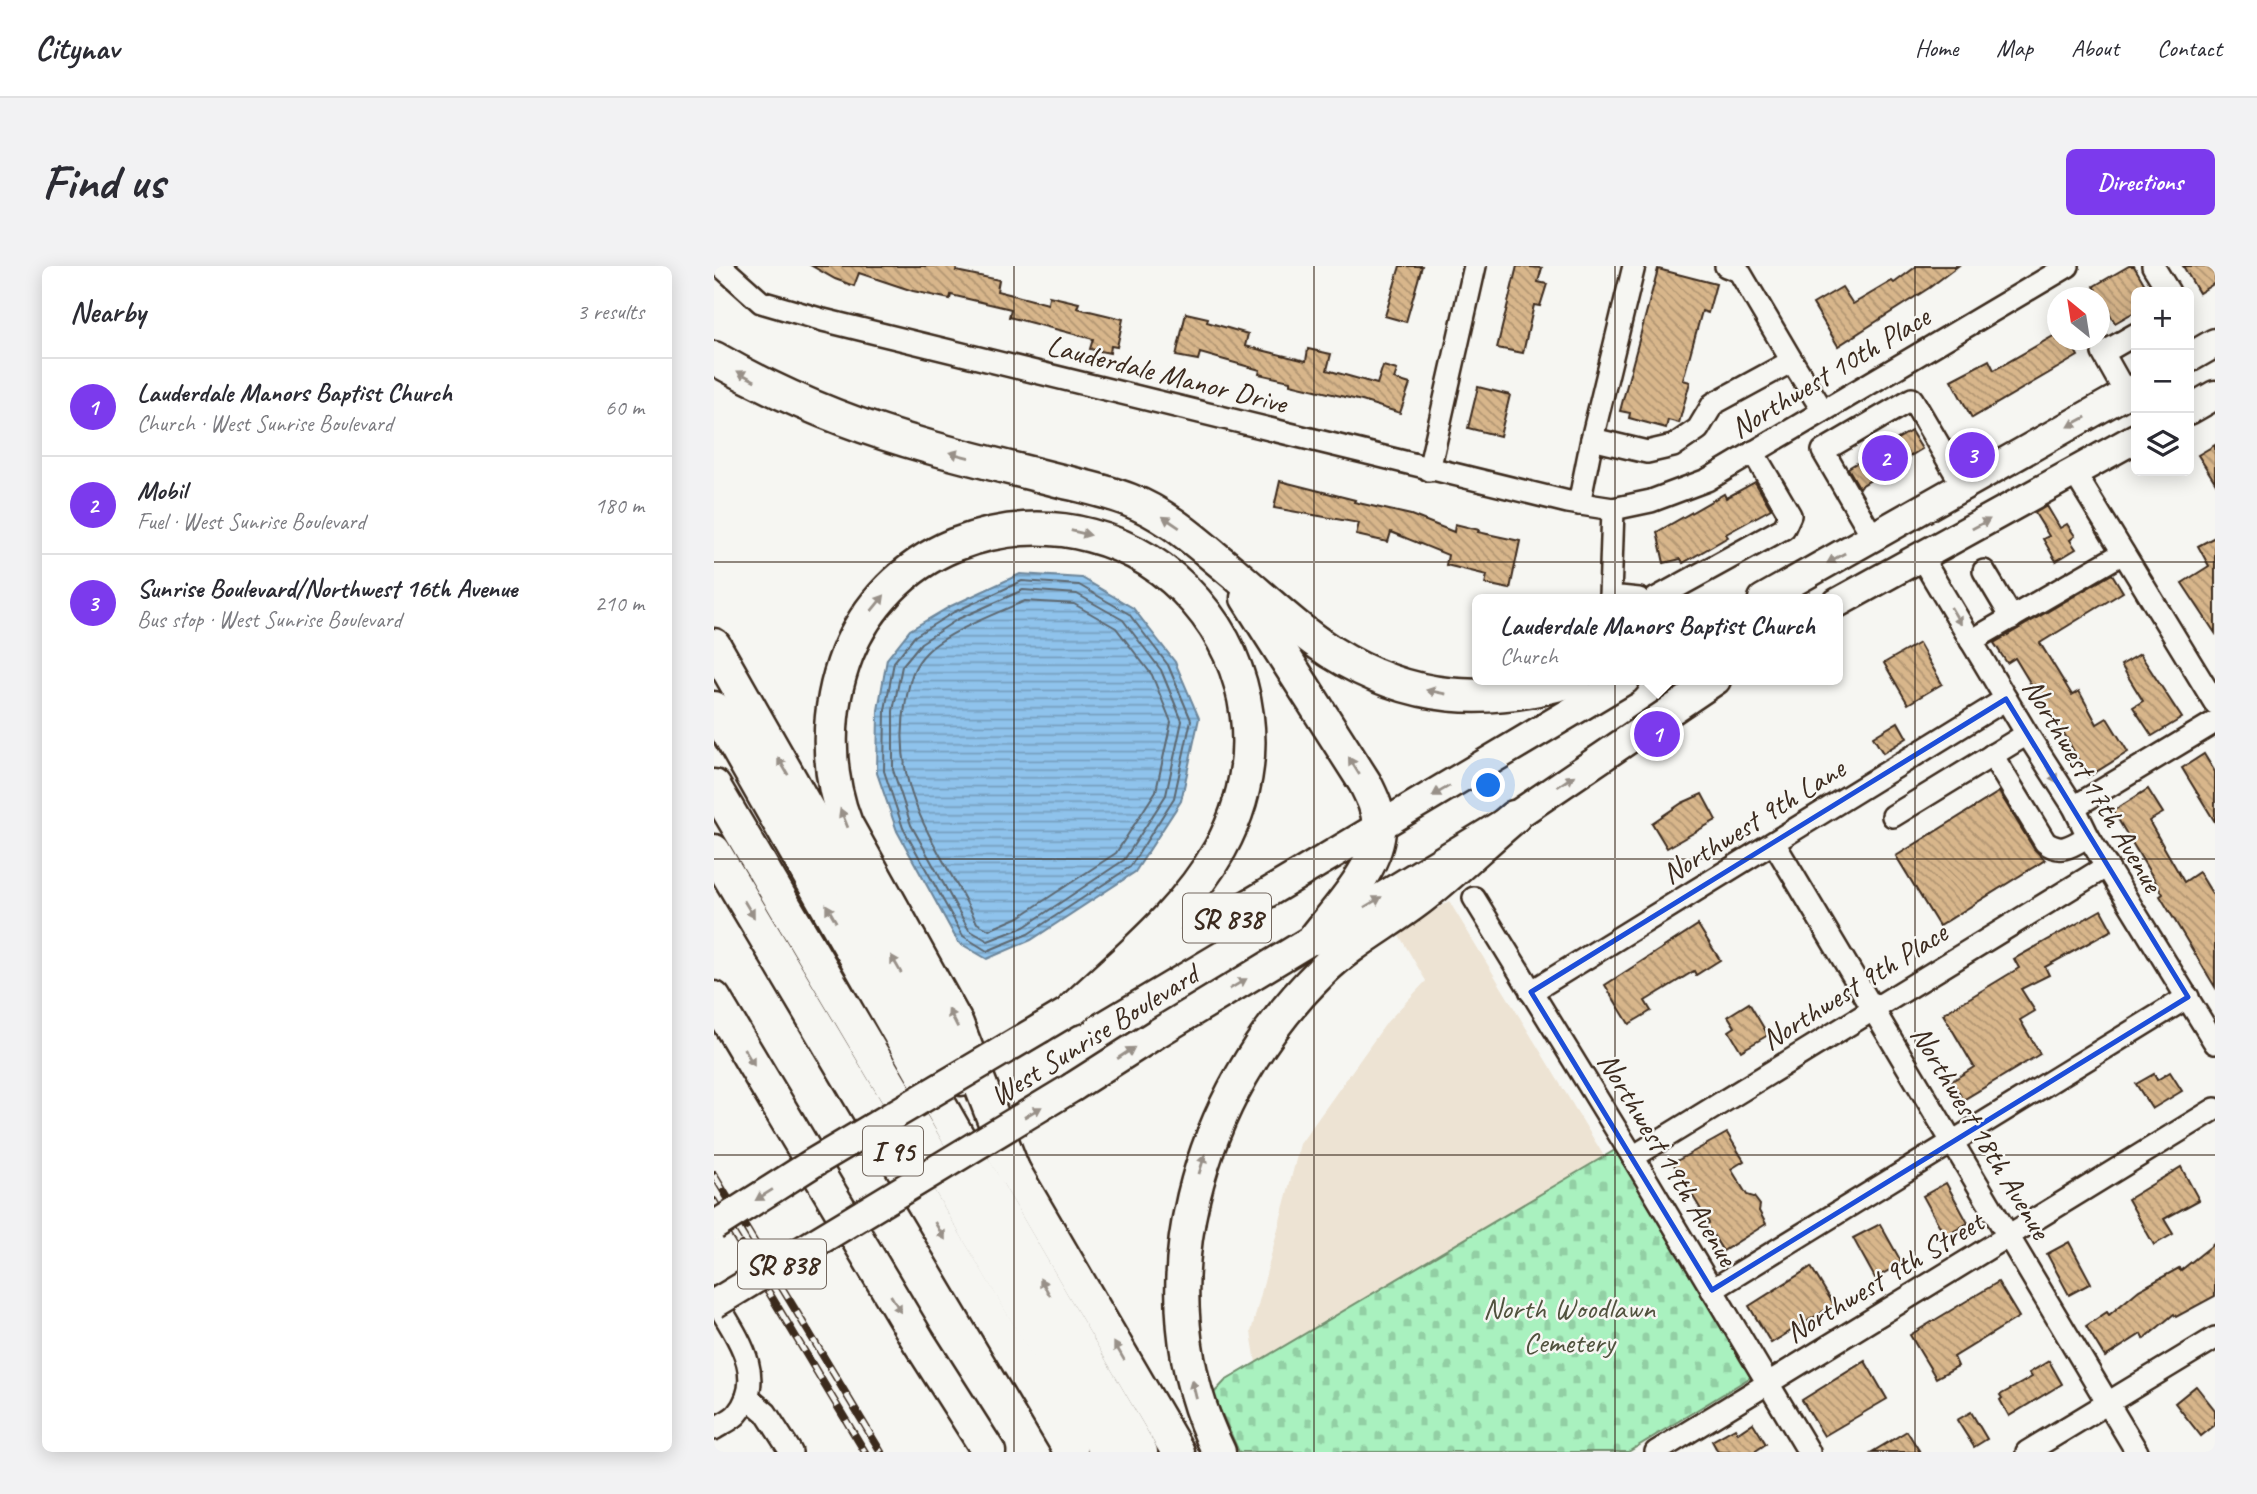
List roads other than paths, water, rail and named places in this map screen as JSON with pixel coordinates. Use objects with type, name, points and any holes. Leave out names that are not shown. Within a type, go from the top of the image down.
[{"type":"highway","points":[[714,358],[778,392],[856,425],[1126,499],[1149,508],[1170,521],[1329,650],[1392,682],[1440,693],[1487,697],[1555,685]]},
{"type":"highway","points":[[1014,1172],[957,1024],[846,824],[836,790],[830,749],[834,705],[844,661],[852,641],[878,602],[910,569],[929,557],[970,539],[1022,528],[1074,531],[1101,538],[1142,556],[1174,578],[1200,605],[1228,651],[1241,682],[1248,725],[1249,745],[1244,788],[1230,829],[1210,866],[1175,912],[1074,1008]]},
{"type":"highway","points":[[1224,565],[1266,626],[1374,800],[1379,828],[1375,847],[1361,878],[1315,938]]},
{"type":"highway","points":[[714,645],[1014,1172],[1178,1452]]},
{"type":"highway","points":[[714,708],[1141,1452]]},
{"type":"highway","points":[[714,786],[1107,1452]]},
{"type":"highway","points":[[1219,1452],[1202,1415],[1192,1380],[1184,1337],[1182,1294],[1185,1243],[1193,1199],[1205,1155],[1222,1112],[1242,1073],[1272,1029],[1321,971],[1422,897],[1514,817]]},
{"type":"highway","name":"I 95","points":[[714,851],[1070,1452]]},
{"type":"highway","points":[[714,998],[985,1446]]},
{"type":"main road","points":[[2194,355],[2215,343]]},
{"type":"main road","points":[[1772,594],[2131,391]]},
{"type":"main road","points":[[2194,407],[2215,395]]},
{"type":"main road","points":[[1843,600],[2131,441]]},
{"type":"main road","name":"West Sunrise Boulevard","points":[[714,1226],[813,1163],[1617,685]]},
{"type":"main road","name":"West Sunrise Boulevard","points":[[714,1301],[849,1224],[1514,817],[1709,685]]},
{"type":"street","name":"Lauderdale Manor Drive","points":[[721,266],[761,302],[822,320],[1429,470],[1613,509]]},
{"type":"street","points":[[1429,470],[1475,266]]},
{"type":"street","points":[[1580,504],[1592,439],[1634,266]]},
{"type":"street","points":[[1726,266],[1739,271],[1823,411]]},
{"type":"street","name":"Northwest 10th Place","points":[[1613,509],[1651,501],[1707,480],[2068,266]]},
{"type":"street","points":[[2153,266],[2166,287]]},
{"type":"street","points":[[2110,342],[2131,336]]},
{"type":"street","points":[[2102,350],[2131,391]]},
{"type":"street","points":[[1592,439],[1647,452],[1673,446],[1698,429],[1713,404],[1792,361]]},
{"type":"street","points":[[1873,537],[1823,451],[1912,399],[1963,486]]},
{"type":"street","points":[[1664,594],[1784,528],[1790,515],[1754,452]]},
{"type":"street","points":[[2074,472],[2215,703]]},
{"type":"street","points":[[1610,594],[1613,509]]},
{"type":"street","points":[[1970,641],[2123,553]]},
{"type":"street","name":"Northwest 17th Avenue","points":[[1921,557],[2215,1043]]},
{"type":"street","points":[[1984,571],[2012,618]]},
{"type":"street","name":"Northwest 9th Lane","points":[[1531,992],[2006,698]]},
{"type":"street","points":[[2074,807],[2215,722]]},
{"type":"street","points":[[1893,816],[2027,734]]},
{"type":"street","points":[[1992,755],[2045,842],[2051,847],[2065,849],[2088,836]]},
{"type":"street","name":"Northwest 18th Avenue","points":[[1774,843],[2137,1452]]},
{"type":"street","name":"Northwest 9th Place","points":[[1633,1157],[2107,866]]},
{"type":"street","name":"Northwest 19th Avenue","points":[[1474,898],[1809,1452]]},
{"type":"street","points":[[1712,1290],[2188,997]]},
{"type":"street","name":"Northwest 9th Street","points":[[1656,1452],[2215,1109]]},
{"type":"street","points":[[714,1301],[744,1350],[751,1372],[747,1398],[736,1416],[714,1429]]},
{"type":"street","points":[[2027,1452],[2215,1338]]},
{"type":"street","points":[[747,1398],[766,1413],[791,1452]]},
{"type":"water","points":[[1020,574],[1082,578],[1133,608],[1175,662],[1199,718],[1181,801],[1135,872],[1031,940],[987,959],[958,942],[897,831],[877,773],[878,710],[887,659],[910,630],[951,606]]},
{"type":"railway","points":[[714,1175],[881,1452]]},
{"type":"railway","points":[[714,1201],[865,1452]]},
{"type":"place","name":"Sunrise Boulevard/Northwest 16th Avenue","points":[[1972,455]]},
{"type":"place","name":"Mobil","points":[[1885,458]]},
{"type":"place","name":"Lauderdale Manors Baptist Church","points":[[1657,734]]},
{"type":"park label","name":"North Woodlawn Cemetery","points":[[1569,1325]]}]
